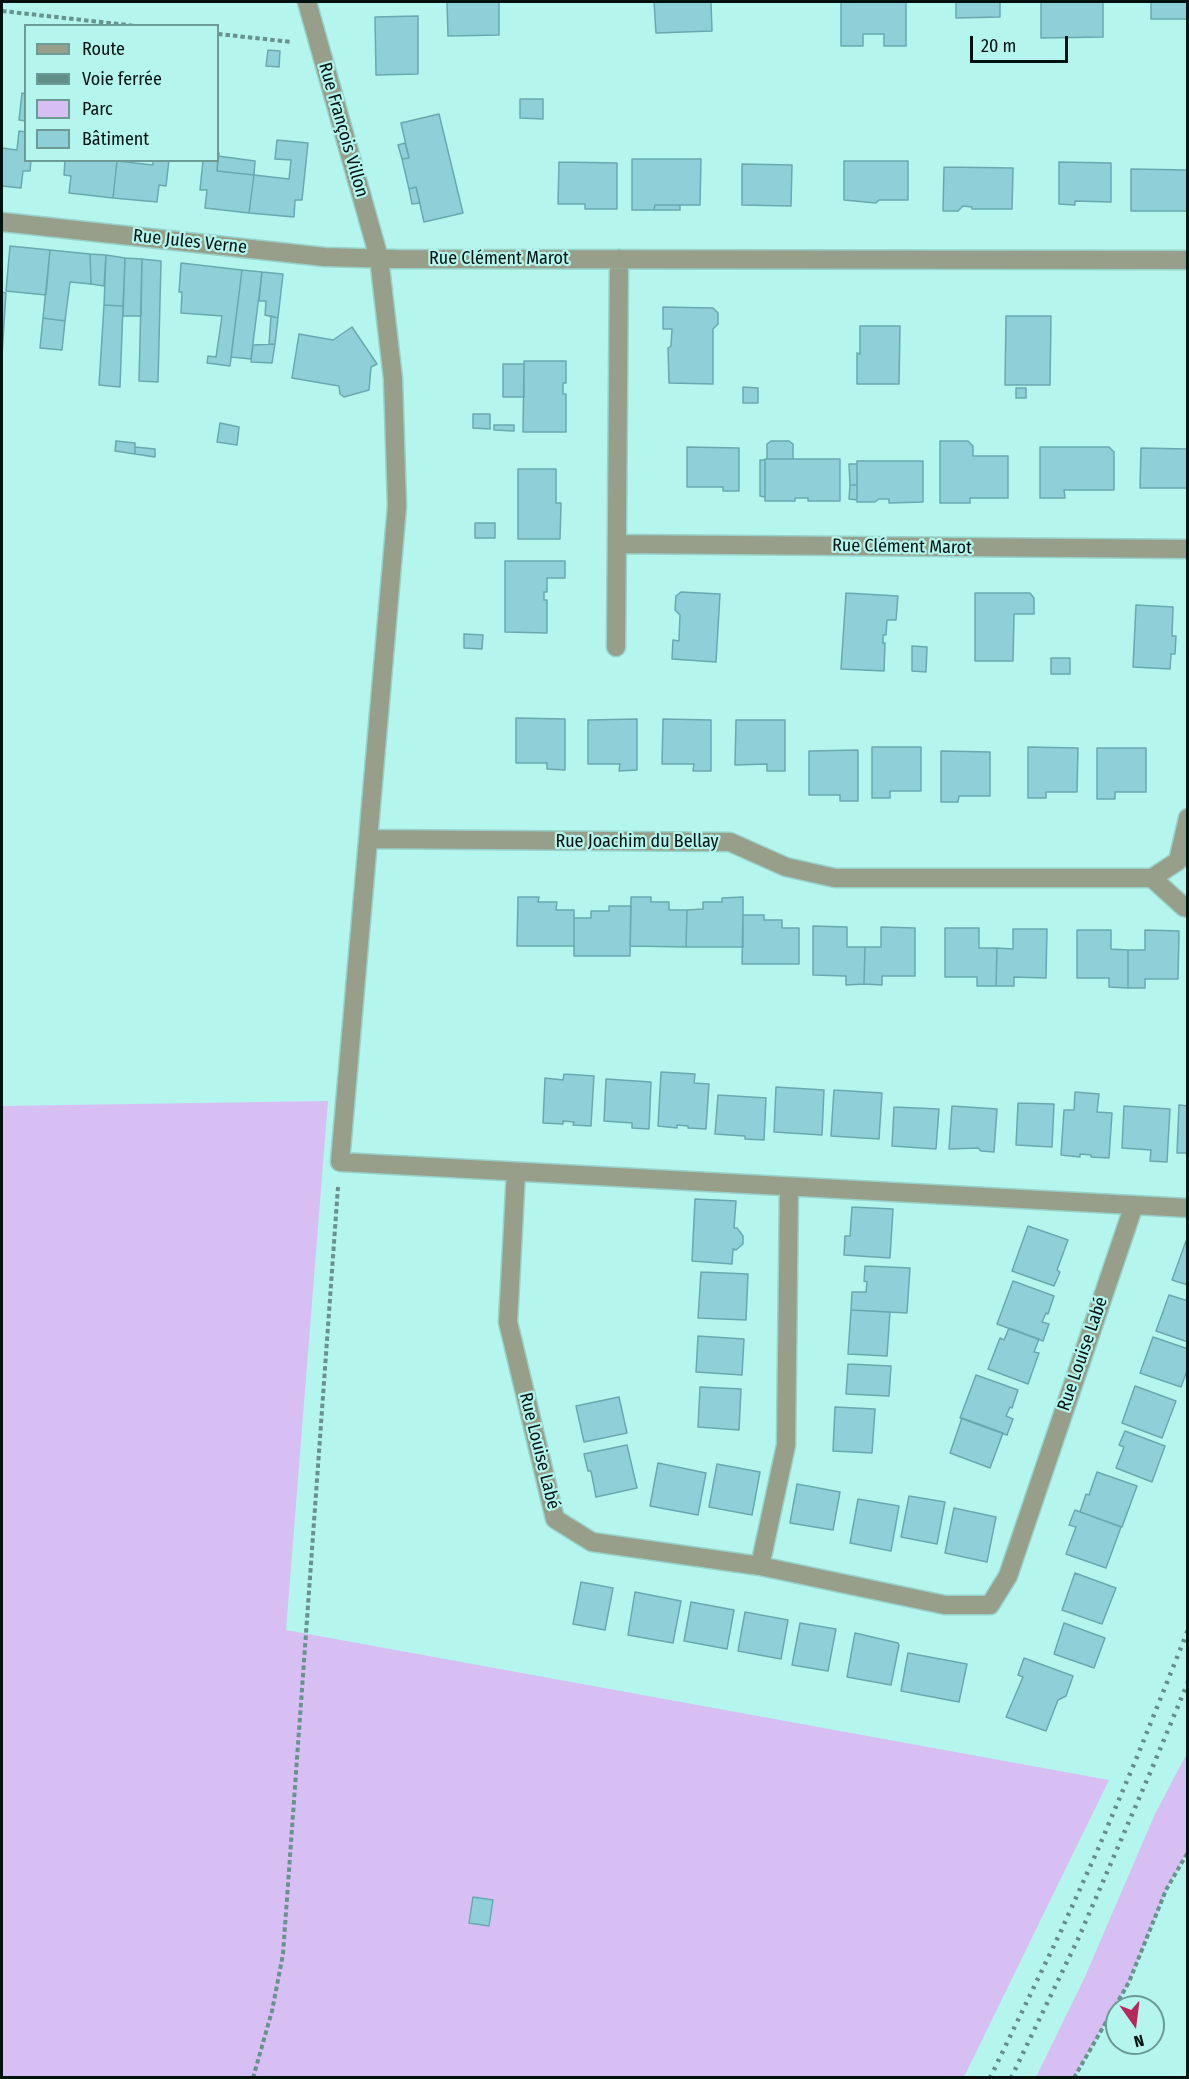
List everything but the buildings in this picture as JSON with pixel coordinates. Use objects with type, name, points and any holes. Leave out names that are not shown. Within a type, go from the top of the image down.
[{"type":"street","name":"Rue François Villon","points":[[307,2],[379,258],[393,379],[397,506],[340,1162]]},
{"type":"street","name":"Rue Jules Verne","points":[[2,222],[325,257],[379,258]]},
{"type":"street","name":"Rue Clément Marot","points":[[379,258],[1188,260]]},
{"type":"street","points":[[616,647],[618,259]]},
{"type":"street","name":"Rue Clément Marot","points":[[617,544],[1188,549]]},
{"type":"street","points":[[1188,818],[1178,861],[1152,878],[1188,908]]},
{"type":"street","name":"Rue Joachim du Bellay","points":[[368,840],[730,842],[786,867],[835,878],[1152,878]]},
{"type":"street","points":[[340,1162],[1188,1208]]},
{"type":"street","name":"Rue Louise Labé","points":[[516,1172],[508,1322],[555,1519],[592,1542],[760,1566],[945,1605],[990,1605],[1008,1576],[1134,1205]]},
{"type":"street","points":[[760,1566],[786,1445],[789,1187]]},
{"type":"path","points":[[2,11],[118,24]]},
{"type":"path","points":[[219,34],[319,45]]},
{"type":"path","points":[[253,2078],[272,2011],[283,1954],[340,1162]]},
{"type":"path","points":[[1074,2078],[1129,1982],[1167,1890],[1188,1852]]},
{"type":"green space","points":[[328,1101],[286,1630],[1109,1780],[964,2077],[2,2077],[2,1106]]},
{"type":"green space","points":[[1187,1753],[1187,1852],[1166,1890],[1129,1982],[1121,1995],[1105,1995],[1105,2023],[1074,2077],[1036,2077],[1084,1979],[1155,1814]]},
{"type":"railway","points":[[990,2078],[1098,1849],[1188,1630]]},
{"type":"railway","points":[[1011,2078],[1079,1937],[1188,1682]]}]
